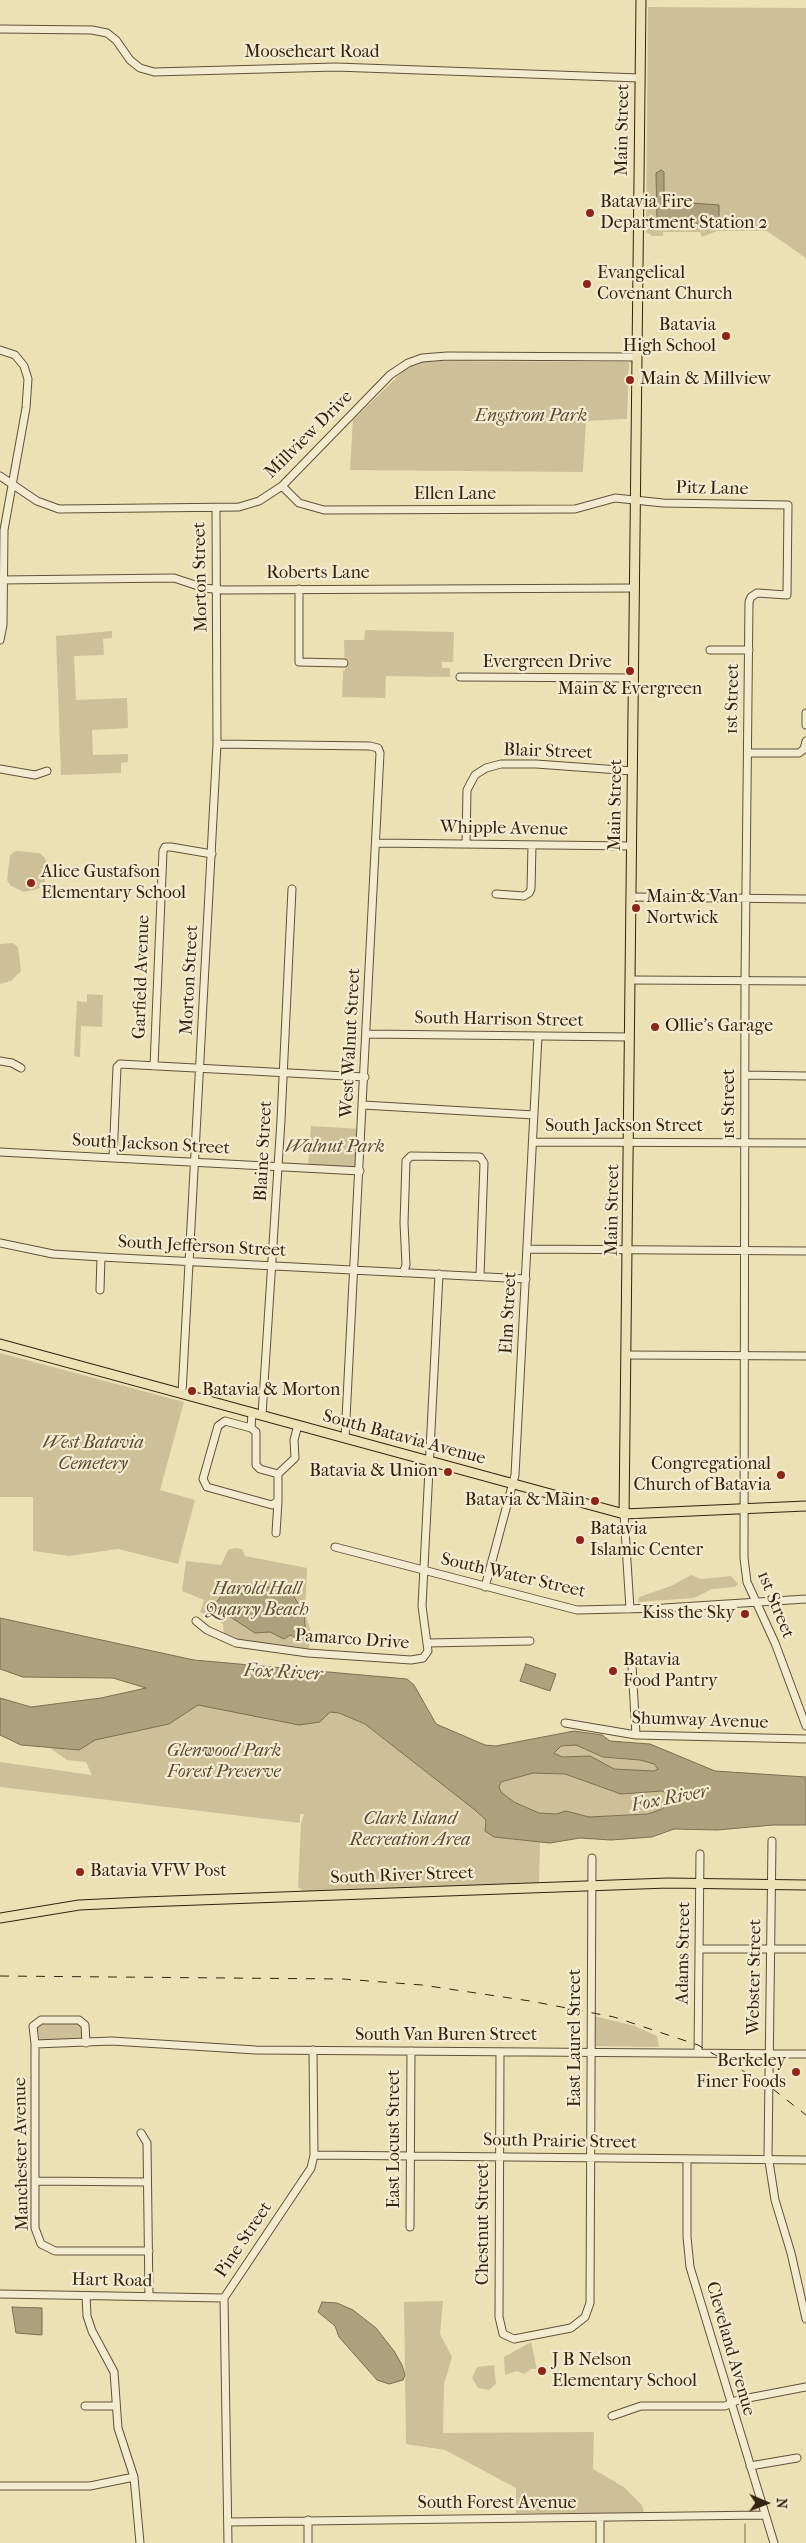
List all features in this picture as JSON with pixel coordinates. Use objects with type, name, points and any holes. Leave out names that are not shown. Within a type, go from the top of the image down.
[{"type":"main road","name":"Main Street","points":[[624,1514],[629,1249],[641,0]]},
{"type":"main road","name":"South Batavia Avenue","points":[[0,1344],[624,1514],[806,1506]]},
{"type":"main road","name":"South River Street","points":[[0,1918],[50,1909],[128,1902],[700,1883],[806,1885]]},
{"type":"street","name":"Mooseheart Road","points":[[0,29],[92,30],[107,33],[116,40],[130,60],[140,68],[154,72],[336,67],[640,78]]},
{"type":"street","points":[[0,350],[15,355],[24,366],[28,379],[26,408],[4,530],[1,580],[3,625],[0,640]]},
{"type":"street","name":"Millview Drive","points":[[0,476],[12,482],[37,501],[59,509],[216,508],[249,504],[266,497],[282,486],[390,376],[415,360],[447,356],[637,356]]},
{"type":"street","name":"Ellen Lane","points":[[282,486],[299,503],[324,510],[575,509],[604,499],[636,499]]},
{"type":"street","name":"Pitz Lane","points":[[636,499],[663,504],[788,505]]},
{"type":"street","name":"1st Street","points":[[788,505],[787,595],[757,593],[751,597],[745,981],[744,1570],[747,1582],[757,1601],[806,1726]]},
{"type":"street","name":"Morton Street","points":[[182,1393],[196,1162],[217,744],[216,508]]},
{"type":"street","name":"Roberts Lane","points":[[1,580],[174,578],[217,589],[635,588]]},
{"type":"street","points":[[299,590],[299,662],[344,663]]},
{"type":"street","points":[[710,650],[749,650]]},
{"type":"street","name":"Evergreen Drive","points":[[460,677],[634,678]]},
{"type":"street","points":[[806,713],[806,725]]},
{"type":"street","points":[[748,753],[799,753],[804,749],[806,741]]},
{"type":"street","name":"West Walnut Street","points":[[217,744],[370,746],[378,748],[380,752],[364,1105],[345,1438]]},
{"type":"street","name":"Blair Street","points":[[466,844],[467,790],[475,775],[486,768],[501,764],[536,764],[633,771]]},
{"type":"street","points":[[0,769],[35,775],[47,771]]},
{"type":"street","name":"Whipple Avenue","points":[[376,843],[632,846]]},
{"type":"street","points":[[496,894],[524,896],[529,893],[531,889],[532,845]]},
{"type":"street","name":"Garfield Avenue","points":[[154,1066],[163,851],[165,847],[212,854]]},
{"type":"street","name":"Blaine Street","points":[[262,1415],[278,1167],[292,889]]},
{"type":"street","points":[[632,897],[806,898]]},
{"type":"street","points":[[631,980],[806,981]]},
{"type":"street","name":"South Harrison Street","points":[[367,1034],[630,1037]]},
{"type":"street","name":"Elm Street","points":[[485,1587],[514,1485],[538,1036]]},
{"type":"street","points":[[0,1061],[12,1063],[21,1068]]},
{"type":"street","points":[[113,1158],[117,1067],[120,1064],[365,1078]]},
{"type":"street","points":[[745,1075],[806,1076]]},
{"type":"street","name":"South Jackson Street","points":[[364,1105],[534,1115]]},
{"type":"street","name":"South Jackson Street","points":[[533,1142],[806,1143]]},
{"type":"street","name":"South Jackson Street","points":[[0,1152],[360,1171]]},
{"type":"street","points":[[403,1273],[406,1265],[404,1223],[406,1161],[411,1156],[480,1157],[484,1163],[480,1276]]},
{"type":"street","name":"South Jefferson Street","points":[[0,1242],[53,1254],[526,1279]]},
{"type":"street","points":[[527,1249],[806,1251]]},
{"type":"street","points":[[100,1290],[101,1257]]},
{"type":"street","points":[[427,1643],[422,1606],[423,1570],[439,1274]]},
{"type":"street","points":[[627,1355],[806,1356]]},
{"type":"street","points":[[250,1428],[252,1413]]},
{"type":"street","points":[[278,1474],[256,1466],[256,1432],[250,1428],[225,1421],[221,1423],[204,1483],[207,1487],[266,1504],[272,1505],[278,1501]]},
{"type":"street","points":[[276,1533],[278,1474],[295,1458],[294,1440],[298,1426]]},
{"type":"street","name":"Main Street","points":[[624,1514],[630,1609]]},
{"type":"street","name":"South Water Street","points":[[335,1547],[577,1610],[630,1609],[806,1599]]},
{"type":"street","name":"Pamarco Drive","points":[[196,1621],[207,1630],[236,1643],[308,1654],[411,1660],[423,1658],[428,1651],[427,1643],[530,1641]]},
{"type":"street","points":[[632,1666],[636,1735]]},
{"type":"street","name":"Shumway Avenue","points":[[565,1723],[636,1735],[806,1739]]},
{"type":"street","name":"Webster Street","points":[[772,1841],[768,2160],[775,2200],[791,2253],[806,2319]]},
{"type":"street","name":"Adams Street","points":[[698,2053],[700,1854]]},
{"type":"street","name":"East Laurel Street","points":[[565,2329],[580,2322],[590,2303],[592,1858]]},
{"type":"street","points":[[699,1949],[806,1950]]},
{"type":"street","points":[[35,2044],[33,2026],[41,2020],[81,2021],[86,2028],[86,2043]]},
{"type":"street","name":"South Van Buren Street","points":[[35,2044],[144,2042],[248,2050],[806,2054]]},
{"type":"street","name":"Manchester Avenue","points":[[35,2044],[35,2228],[41,2244],[55,2251],[149,2251]]},
{"type":"street","name":"Pine Street","points":[[228,2543],[224,2298],[311,2168],[314,2155],[313,2050]]},
{"type":"street","name":"East Locust Street","points":[[410,2227],[411,2051]]},
{"type":"street","name":"Chestnut Street","points":[[500,2052],[499,2317],[503,2334],[514,2339],[565,2329]]},
{"type":"street","points":[[141,2133],[147,2143],[150,2297]]},
{"type":"street","name":"South Prairie Street","points":[[314,2155],[806,2160]]},
{"type":"street","name":"Cleveland Avenue","points":[[687,2160],[687,2237],[690,2267],[774,2543]]},
{"type":"street","points":[[36,2181],[148,2182]]},
{"type":"street","name":"Hart Road","points":[[0,2294],[224,2298]]},
{"type":"street","points":[[86,2296],[87,2316],[92,2331],[114,2372],[118,2428],[134,2477],[140,2543]]},
{"type":"street","points":[[612,2416],[640,2406],[724,2406],[730,2402],[806,2387]]},
{"type":"street","points":[[85,2406],[116,2406]]},
{"type":"street","points":[[750,2466],[797,2458]]},
{"type":"street","points":[[0,2486],[90,2486],[134,2477]]},
{"type":"street","name":"South Forest Avenue","points":[[229,2522],[765,2515]]},
{"type":"street","points":[[600,2518],[600,2543]]},
{"type":"street","points":[[308,2520],[308,2543]]},
{"type":"green space","points":[[648,7],[806,8],[806,258],[767,231],[717,231],[702,237],[700,232],[663,232],[663,236],[652,236],[646,232]]},
{"type":"green space","name":"Engstrom Park","points":[[424,361],[629,362],[627,419],[586,421],[583,472],[350,470],[353,420],[404,370]]},
{"type":"green space","points":[[365,630],[454,632],[453,662],[442,662],[442,668],[450,668],[450,677],[386,676],[385,698],[342,697],[343,671],[345,671],[344,640],[364,640]]},
{"type":"green space","points":[[112,631],[112,638],[103,639],[104,655],[74,656],[76,700],[127,698],[128,728],[92,730],[93,755],[128,754],[128,762],[121,763],[121,773],[61,775],[56,636]]},
{"type":"green space","points":[[16,851],[40,853],[45,858],[49,872],[43,885],[38,889],[24,892],[11,886],[7,880],[10,855]]},
{"type":"green space","points":[[13,943],[18,947],[21,971],[11,981],[0,984],[0,944]]},
{"type":"green space","points":[[87,994],[103,995],[102,1027],[81,1026],[80,1057],[74,1056],[77,1001],[87,1002]]},
{"type":"green space","name":"Walnut Park","points":[[311,1126],[361,1129],[359,1170],[308,1168]]},
{"type":"green space","name":"West Batavia Cemetery","points":[[0,1353],[184,1402],[160,1490],[195,1500],[178,1564],[118,1549],[69,1556],[33,1551],[33,1497],[0,1497]]},
{"type":"green space","name":"Harold Hall Quarry Beach","points":[[242,1549],[245,1556],[307,1568],[305,1612],[310,1629],[309,1649],[243,1641],[224,1636],[223,1624],[200,1612],[204,1600],[182,1591],[186,1561],[221,1565],[228,1550]]},
{"type":"green space","points":[[691,1575],[701,1579],[731,1576],[738,1584],[735,1587],[712,1589],[694,1598],[638,1602],[639,1597],[671,1586]]},
{"type":"green space","name":"Glenwood Park Forest Preserve","points":[[198,1705],[320,1722],[330,1712],[339,1713],[365,1724],[471,1806],[486,1820],[486,1831],[494,1837],[540,1842],[539,1884],[306,1893],[298,1887],[301,1824],[304,1814],[300,1814],[300,1823],[0,1787],[0,1762],[92,1775],[86,1762],[67,1760],[50,1748],[79,1750],[95,1740],[169,1724]]},
{"type":"green space","points":[[576,1745],[603,1757],[640,1760],[654,1764],[658,1769],[654,1771],[614,1769],[584,1756],[562,1757],[554,1753],[561,1746]]},
{"type":"green space","name":"Clark Island Recreation Area","points":[[533,1773],[565,1774],[621,1794],[662,1791],[668,1794],[670,1802],[662,1809],[648,1814],[589,1817],[566,1811],[556,1814],[539,1813],[514,1802],[501,1792],[499,1787],[500,1782]]},
{"type":"green space","points":[[594,2016],[635,2026],[657,2036],[659,2047],[593,2046]]},
{"type":"green space","points":[[42,2023],[78,2023],[82,2025],[83,2037],[81,2040],[40,2040],[36,2028]]},
{"type":"green space","points":[[443,2301],[440,2334],[452,2357],[444,2384],[443,2433],[594,2432],[593,2469],[624,2487],[642,2505],[644,2513],[516,2513],[516,2488],[445,2450],[406,2444],[404,2302]]},
{"type":"green space","points":[[531,2342],[537,2369],[531,2369],[524,2374],[517,2371],[505,2375],[504,2357]]},
{"type":"green space","points":[[494,2365],[496,2384],[489,2390],[478,2388],[472,2378],[477,2367]]},
{"type":"water","points":[[661,170],[664,172],[664,201],[719,205],[719,222],[683,225],[657,221],[656,173]]},
{"type":"water","points":[[272,1587],[275,1591],[293,1595],[304,1613],[306,1638],[303,1641],[290,1635],[284,1639],[270,1632],[255,1633],[229,1616],[221,1614],[216,1603],[224,1592],[250,1594],[253,1588]]},
{"type":"water","name":"Fox River","points":[[0,1618],[194,1660],[407,1679],[414,1685],[436,1724],[485,1745],[496,1746],[574,1731],[602,1735],[610,1741],[650,1744],[715,1771],[806,1777],[806,1825],[773,1825],[717,1830],[674,1829],[652,1837],[611,1840],[580,1838],[550,1843],[494,1837],[485,1831],[486,1820],[475,1810],[365,1724],[339,1713],[330,1712],[320,1722],[299,1725],[198,1705],[169,1724],[95,1740],[79,1750],[21,1745],[0,1735],[0,1698],[31,1707],[101,1698],[146,1688],[113,1678],[23,1677],[0,1669]],"holes":[[[576,1745],[603,1757],[640,1760],[654,1764],[658,1769],[654,1771],[614,1769],[590,1756],[562,1757],[554,1753],[561,1746]],[[533,1773],[565,1774],[621,1794],[662,1791],[668,1794],[670,1802],[662,1809],[648,1814],[589,1817],[566,1811],[556,1814],[539,1813],[514,1802],[501,1792],[499,1787],[501,1782]]]},
{"type":"water","points":[[526,1664],[556,1674],[550,1691],[520,1681]]},
{"type":"water","points":[[322,2302],[337,2303],[353,2310],[376,2328],[394,2351],[402,2365],[405,2375],[403,2380],[389,2384],[377,2380],[339,2337],[335,2326],[318,2312]]},
{"type":"water","points":[[12,2307],[42,2308],[42,2335],[16,2333]]},
{"type":"waterway","points":[[745,2524],[745,2543]]},
{"type":"railway","points":[[0,1976],[343,1979],[422,1985],[530,2001],[614,2017],[698,2045],[769,2086],[806,2115]]},
{"type":"place","name":"Batavia Fire Department Station 2","points":[[590,213]]},
{"type":"place","name":"Evangelical Covenant Church","points":[[587,284]]},
{"type":"place","name":"Batavia High School","points":[[726,336]]},
{"type":"place","name":"Main & Millview","points":[[630,380]]},
{"type":"place","name":"Main & Evergreen","points":[[630,671]]},
{"type":"place","name":"Alice Gustafson Elementary School","points":[[31,883]]},
{"type":"place","name":"Main & Van Nortwick","points":[[636,908]]},
{"type":"place","name":"Ollie's Garage","points":[[655,1027]]},
{"type":"place","name":"Batavia & Morton","points":[[192,1391]]},
{"type":"place","name":"Batavia & Union","points":[[448,1472]]},
{"type":"place","name":"Congregational Church of Batavia","points":[[781,1475]]},
{"type":"place","name":"Batavia & Main","points":[[595,1501]]},
{"type":"place","name":"Batavia Islamic Center","points":[[580,1540]]},
{"type":"place","name":"Kiss the Sky","points":[[745,1614]]},
{"type":"place","name":"Batavia Food Pantry","points":[[613,1671]]},
{"type":"place","name":"Batavia VFW Post","points":[[80,1872]]},
{"type":"place","name":"Berkeley Finer Foods","points":[[796,2072]]},
{"type":"place","name":"J B Nelson Elementary School","points":[[542,2371]]}]
